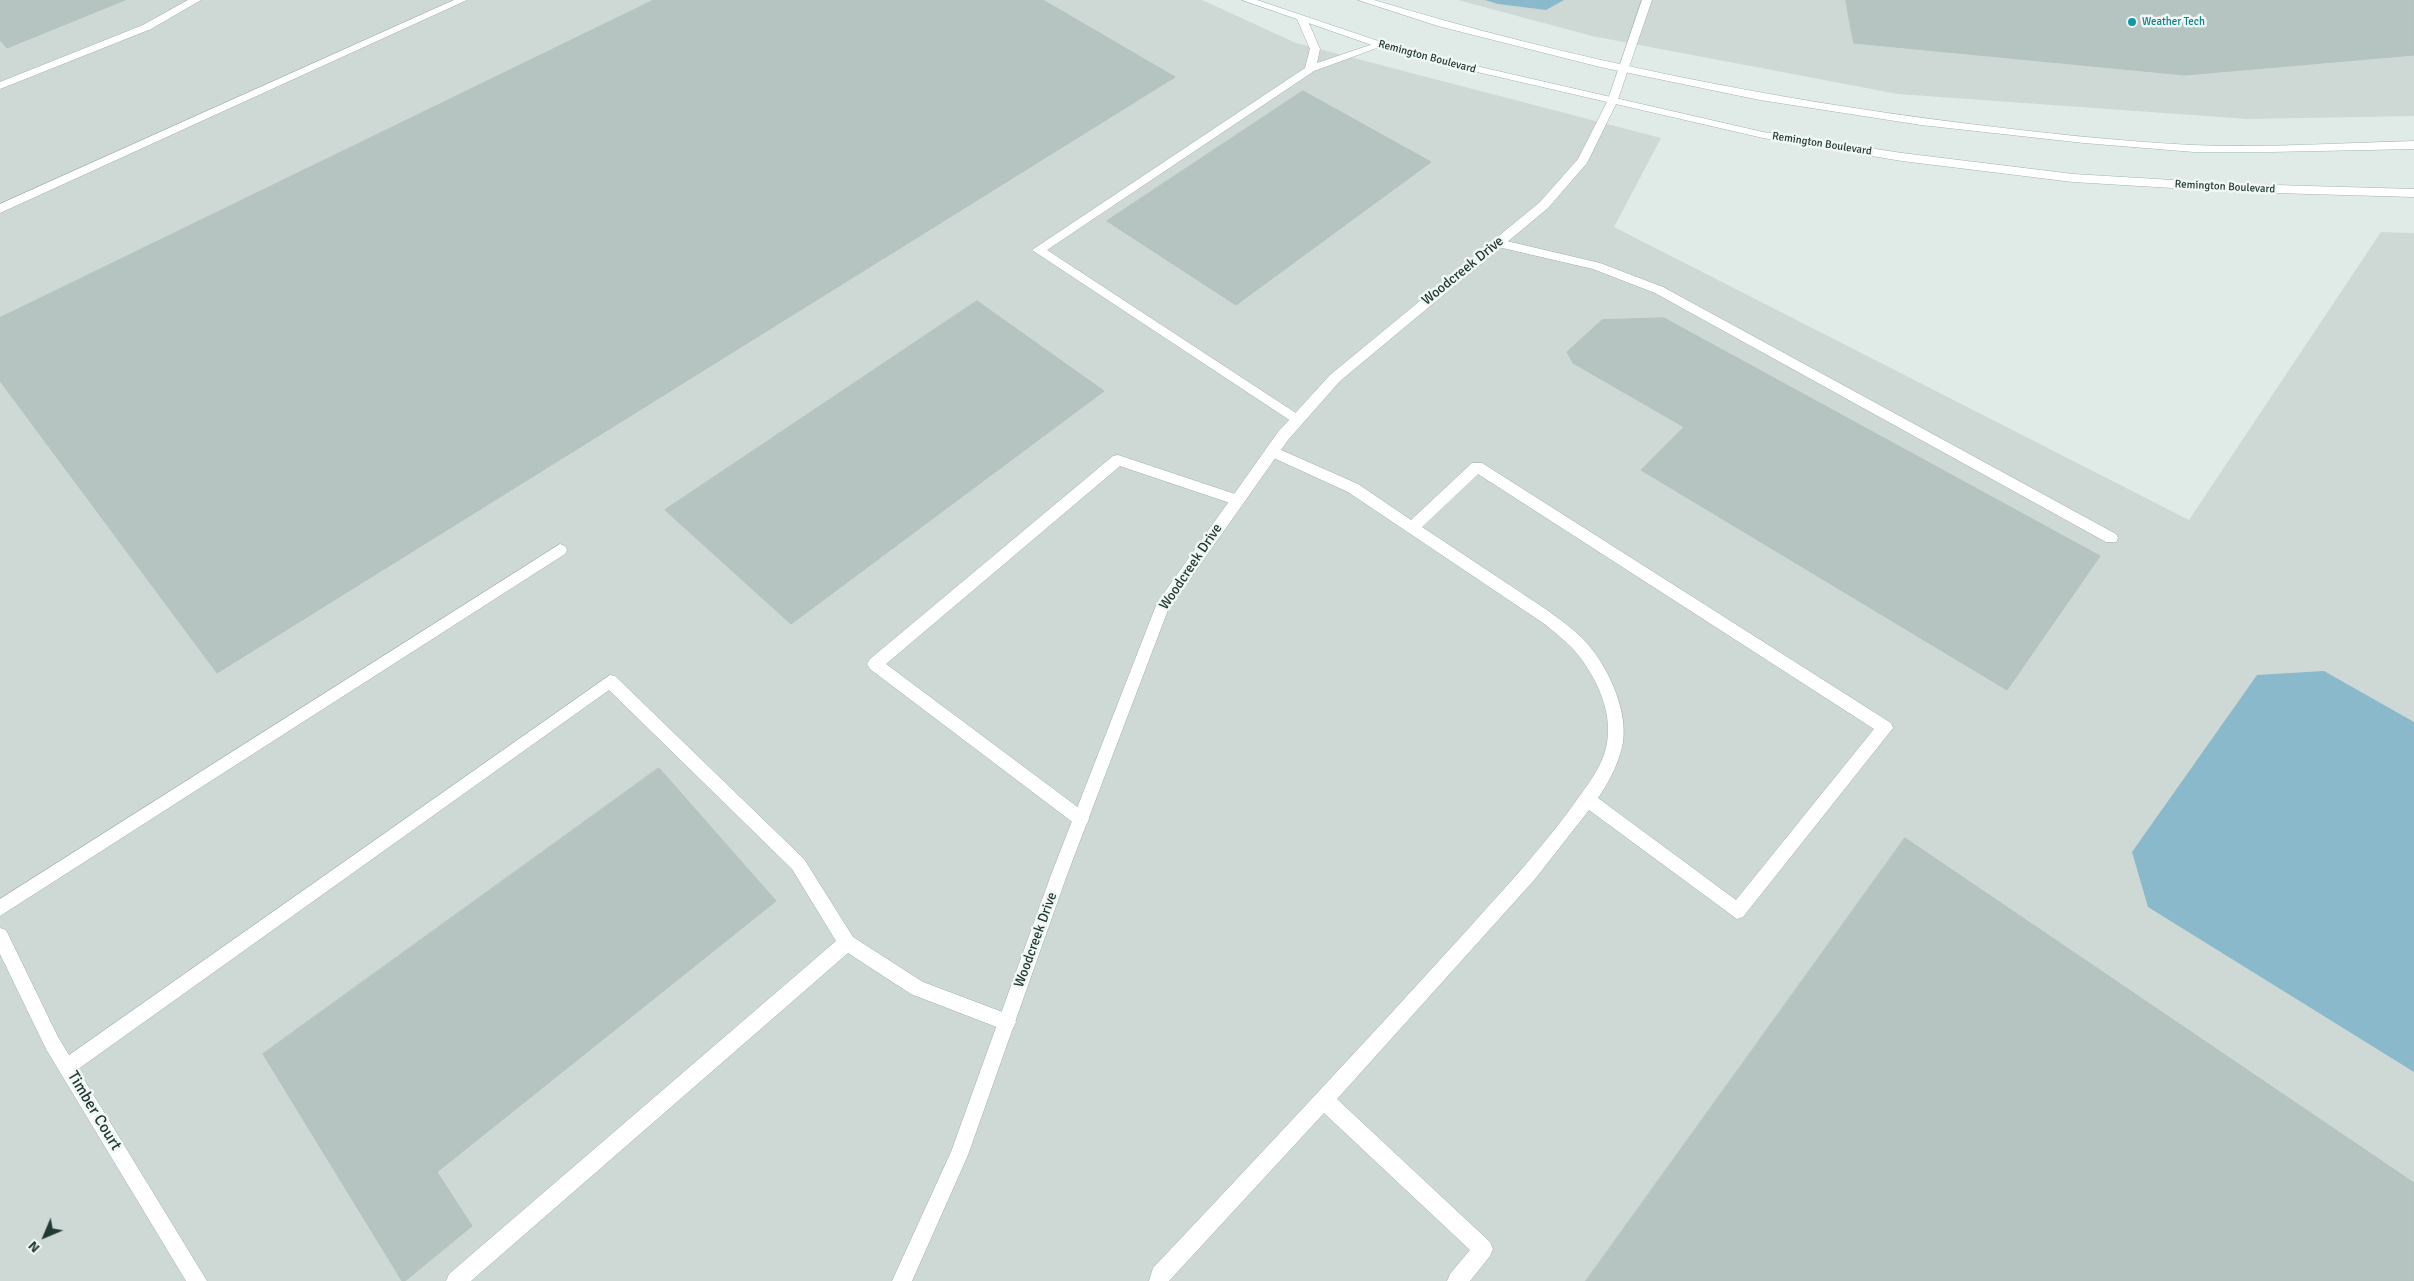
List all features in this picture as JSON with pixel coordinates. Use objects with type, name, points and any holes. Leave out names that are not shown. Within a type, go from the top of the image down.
[{"type":"street","points":[[0,86],[147,27],[196,0]]},
{"type":"street","points":[[0,209],[462,0]]},
{"type":"street","name":"Remington Boulevard","points":[[1247,0],[1380,45],[1612,102],[1763,135],[1902,157],[2073,178],[2240,188],[2414,193]]},
{"type":"street","points":[[1363,0],[1414,16],[1624,71],[1821,108],[1956,126],[2111,143],[2221,150],[2414,145]]},
{"type":"street","name":"Woodcreek Drive","points":[[902,1281],[959,1155],[1081,819],[1162,607],[1272,451],[1335,378],[1544,205],[1583,160],[1612,102],[1647,0]]},
{"type":"street","points":[[1302,19],[1315,48],[1310,69]]},
{"type":"street","points":[[1297,420],[1038,250],[1310,69],[1380,45]]},
{"type":"street","points":[[1498,243],[1596,266],[1658,290],[2110,538]]},
{"type":"street","points":[[1159,1281],[1160,1275],[1325,1101],[1539,861],[1587,799],[1607,768],[1615,744],[1616,715],[1601,679],[1580,646],[1551,620],[1353,488],[1272,451]]},
{"type":"street","points":[[1081,819],[875,664],[1118,460],[1236,500]]},
{"type":"street","points":[[1413,527],[1477,467],[1885,728],[1737,911],[1587,799]]},
{"type":"street","points":[[0,908],[560,550]]},
{"type":"street","points":[[68,1066],[610,680],[798,864],[847,943],[917,988],[1007,1022]]},
{"type":"street","name":"Timber Court","points":[[0,936],[4,955],[52,1043],[68,1066],[197,1281]]},
{"type":"street","points":[[456,1281],[847,943]]},
{"type":"street","points":[[1325,1101],[1483,1249],[1457,1281]]},
{"type":"shaded area","points":[[0,0],[1202,0],[1296,43],[1661,138],[1614,227],[2189,520],[2381,232],[2414,233],[2414,1281],[0,1281]]},
{"type":"shaded area","points":[[1458,0],[2414,0],[2414,116],[2248,119],[1898,94],[1592,36]]},
{"type":"water","points":[[1485,0],[1564,0],[1546,10],[1498,4]]},
{"type":"water","points":[[2324,671],[2414,722],[2414,1072],[2148,907],[2132,852],[2257,675]]},
{"type":"building","points":[[0,0],[125,0],[7,48],[0,40]]},
{"type":"building","points":[[654,0],[1043,0],[1175,77],[217,673],[0,381],[0,318]]},
{"type":"building","name":"Weather Tech","points":[[1846,0],[2414,0],[2414,55],[2185,75],[1854,43]]},
{"type":"building","points":[[1303,91],[1431,162],[1236,305],[1107,221]]},
{"type":"building","points":[[977,301],[1104,391],[791,624],[665,510]]},
{"type":"building","points":[[1664,318],[2100,556],[2007,690],[1641,470],[1684,427],[1573,363],[1567,352],[1602,320]]},
{"type":"building","points":[[659,768],[776,901],[437,1172],[472,1226],[405,1281],[402,1281],[263,1054]]},
{"type":"building","points":[[1905,838],[2414,1183],[2414,1281],[1586,1281]]},
{"type":"place","name":"Weather Tech","points":[[2132,22]]}]
